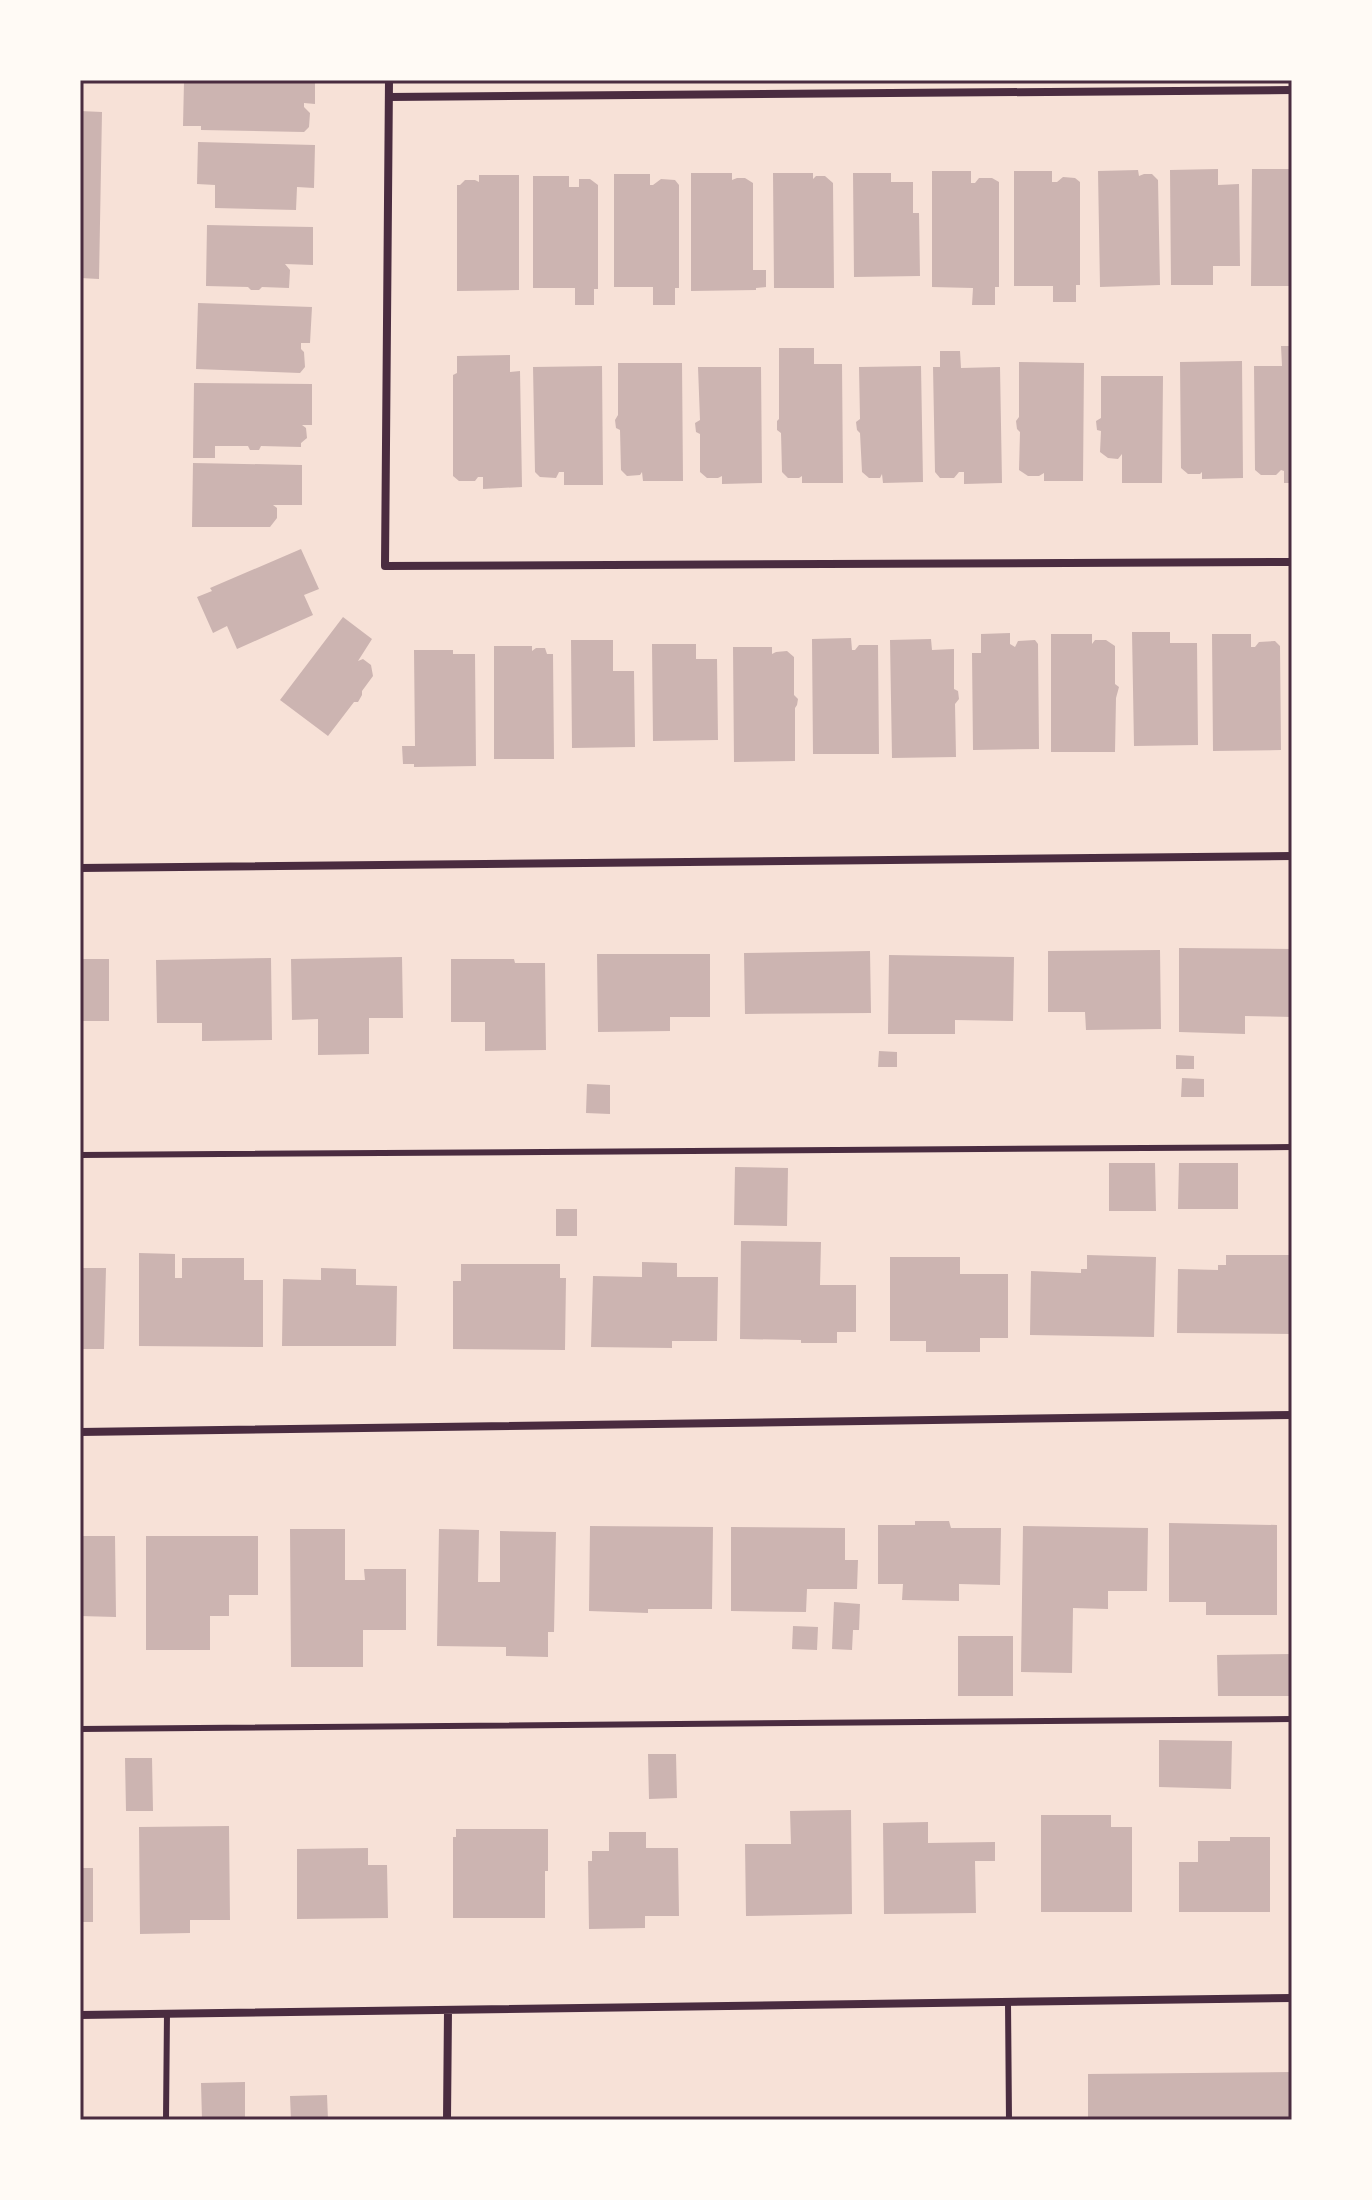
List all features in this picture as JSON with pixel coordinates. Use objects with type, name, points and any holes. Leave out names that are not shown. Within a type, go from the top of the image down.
[{"type":"street","points":[[389,80],[385,566],[1292,562]]},
{"type":"street","points":[[389,97],[1292,90]]},
{"type":"street","points":[[80,868],[1292,856]]},
{"type":"street","points":[[80,1432],[1292,1415]]},
{"type":"street","points":[[80,2015],[1292,1998]]},
{"type":"street","points":[[447,2120],[448,2010]]},
{"type":"lane","points":[[80,1155],[1292,1147]]},
{"type":"lane","points":[[80,1729],[1292,1719]]},
{"type":"lane","points":[[1008,2002],[1009,2120]]},
{"type":"lane","points":[[166,2120],[167,2013]]},
{"type":"building","points":[[315,80],[315,104],[304,103],[310,113],[309,127],[304,132],[201,130],[201,126],[183,126],[184,82]]},
{"type":"building","points":[[80,111],[102,112],[99,279],[80,278]]},
{"type":"building","points":[[198,142],[315,145],[314,188],[297,187],[296,210],[215,208],[215,185],[197,184]]},
{"type":"building","points":[[1218,169],[1218,185],[1239,184],[1240,266],[1213,266],[1213,285],[1171,285],[1170,170]]},
{"type":"building","points":[[1252,169],[1291,169],[1292,286],[1251,286]]},
{"type":"building","points":[[1138,170],[1139,176],[1152,174],[1158,180],[1160,285],[1100,287],[1098,171]]},
{"type":"building","points":[[932,171],[971,171],[971,183],[979,178],[992,178],[999,182],[999,287],[995,287],[995,305],[972,305],[973,288],[932,287]]},
{"type":"building","points":[[1014,171],[1052,171],[1052,182],[1063,177],[1075,178],[1080,182],[1080,285],[1076,285],[1076,302],[1053,302],[1053,286],[1014,286]]},
{"type":"building","points":[[691,173],[732,173],[732,180],[745,178],[753,183],[753,270],[766,270],[766,287],[756,290],[691,291]]},
{"type":"building","points":[[773,173],[813,173],[813,179],[825,176],[833,183],[834,288],[774,288]]},
{"type":"building","points":[[853,173],[891,173],[891,182],[913,182],[913,213],[919,213],[920,276],[854,277]]},
{"type":"building","points":[[614,174],[650,174],[650,185],[661,179],[675,180],[679,185],[679,288],[675,288],[675,305],[653,305],[653,287],[614,287]]},
{"type":"building","points":[[479,175],[519,175],[519,290],[457,291],[457,185],[465,180],[479,182]]},
{"type":"building","points":[[533,176],[569,176],[569,187],[579,187],[579,179],[590,179],[598,185],[598,289],[594,289],[594,305],[575,305],[575,288],[533,288]]},
{"type":"building","points":[[207,225],[313,227],[313,265],[285,264],[290,270],[289,288],[262,287],[251,290],[248,287],[206,286]]},
{"type":"building","points":[[198,303],[312,307],[310,343],[301,343],[305,367],[300,373],[196,369]]},
{"type":"building","points":[[1281,346],[1292,346],[1292,483],[1284,483],[1284,471],[1276,475],[1261,475],[1255,470],[1254,366],[1282,366]]},
{"type":"building","points":[[779,348],[814,348],[814,364],[842,364],[843,483],[802,483],[802,476],[788,478],[782,472],[781,433],[777,430]]},
{"type":"building","points":[[940,351],[960,351],[961,368],[1000,367],[1002,483],[964,484],[964,472],[959,472],[954,478],[940,478],[935,472],[933,367],[940,367]]},
{"type":"building","points":[[510,355],[510,372],[520,371],[522,487],[483,489],[483,477],[475,481],[459,481],[453,476],[453,375],[457,373],[457,356]]},
{"type":"building","points":[[1242,361],[1243,478],[1202,479],[1202,472],[1188,474],[1181,468],[1180,362]]},
{"type":"building","points":[[1019,362],[1084,363],[1083,481],[1044,481],[1044,473],[1028,476],[1019,470],[1020,432],[1016,421],[1019,417]]},
{"type":"building","points":[[618,363],[682,363],[683,481],[643,481],[642,472],[627,476],[621,470],[620,430],[616,428],[615,420],[618,415]]},
{"type":"building","points":[[602,366],[603,485],[564,485],[564,472],[559,472],[556,478],[540,477],[535,472],[533,367]]},
{"type":"building","points":[[921,366],[923,482],[883,483],[882,474],[880,478],[869,478],[862,472],[860,433],[856,422],[860,419],[859,367]]},
{"type":"building","points":[[698,367],[761,367],[762,483],[722,484],[722,476],[707,478],[700,472],[700,434],[696,432],[695,423],[700,420]]},
{"type":"building","points":[[1101,376],[1163,376],[1162,483],[1122,483],[1122,454],[1118,459],[1108,458],[1100,452],[1101,431],[1097,430],[1096,421],[1101,418]]},
{"type":"building","points":[[194,383],[312,384],[312,425],[302,425],[306,428],[307,438],[301,447],[261,446],[259,450],[250,450],[248,446],[215,446],[215,458],[193,458]]},
{"type":"building","points":[[193,463],[302,465],[302,505],[273,505],[277,508],[277,518],[270,527],[192,527]]},
{"type":"building","points":[[301,549],[319,589],[304,595],[313,615],[237,649],[227,626],[213,633],[197,597],[212,591],[210,588]]},
{"type":"building","points":[[343,617],[372,639],[358,661],[363,659],[371,665],[373,676],[358,702],[354,702],[328,736],[280,700]]},
{"type":"building","points":[[1132,632],[1170,632],[1170,643],[1197,643],[1198,745],[1134,746]]},
{"type":"building","points":[[1010,633],[1010,644],[1015,647],[1018,641],[1035,640],[1038,644],[1039,749],[973,750],[972,653],[981,653],[981,634]]},
{"type":"building","points":[[1051,634],[1092,634],[1092,644],[1095,640],[1106,640],[1115,646],[1115,684],[1119,687],[1115,752],[1051,752]]},
{"type":"building","points":[[1212,634],[1251,634],[1251,647],[1259,642],[1275,641],[1280,646],[1281,750],[1213,751]]},
{"type":"building","points":[[851,638],[852,650],[859,645],[878,645],[879,754],[813,754],[812,639]]},
{"type":"building","points":[[931,639],[932,650],[954,649],[954,689],[958,691],[959,699],[955,704],[956,757],[892,758],[890,640]]},
{"type":"building","points":[[571,640],[613,640],[613,671],[634,671],[635,747],[572,748]]},
{"type":"building","points":[[652,644],[696,644],[696,659],[717,659],[718,740],[653,741]]},
{"type":"building","points":[[494,646],[532,646],[532,651],[545,648],[547,654],[553,654],[554,759],[494,759]]},
{"type":"building","points":[[733,647],[772,647],[772,654],[787,651],[794,657],[794,695],[798,699],[795,708],[795,761],[734,762]]},
{"type":"building","points":[[414,650],[453,650],[453,654],[475,654],[476,766],[414,767],[414,764],[403,764],[402,746],[415,746]]},
{"type":"building","points":[[1179,948],[1292,949],[1292,1017],[1245,1016],[1245,1034],[1179,1032]]},
{"type":"building","points":[[1160,950],[1161,1029],[1086,1030],[1085,1012],[1048,1012],[1048,951]]},
{"type":"building","points":[[870,951],[871,1013],[745,1014],[744,953]]},
{"type":"building","points":[[597,954],[710,954],[710,1017],[670,1017],[670,1031],[598,1032]]},
{"type":"building","points":[[889,955],[1014,957],[1013,1021],[955,1020],[955,1034],[888,1034]]},
{"type":"building","points":[[402,957],[403,1018],[369,1018],[369,1054],[318,1055],[318,1019],[292,1020],[291,959]]},
{"type":"building","points":[[271,958],[272,1040],[202,1041],[202,1023],[157,1023],[156,960]]},
{"type":"building","points":[[80,959],[109,959],[109,1021],[80,1021]]},
{"type":"building","points":[[451,959],[514,959],[515,963],[545,963],[546,1050],[485,1051],[485,1022],[451,1022]]},
{"type":"building","points":[[879,1051],[897,1052],[897,1067],[878,1067]]},
{"type":"building","points":[[1176,1055],[1194,1056],[1194,1069],[1176,1069]]},
{"type":"building","points":[[1182,1078],[1204,1079],[1204,1097],[1181,1097]]},
{"type":"building","points":[[587,1084],[610,1085],[610,1114],[586,1113]]},
{"type":"building","points":[[1109,1163],[1155,1163],[1156,1211],[1109,1211]]},
{"type":"building","points":[[1179,1163],[1238,1163],[1238,1209],[1178,1209]]},
{"type":"building","points":[[735,1167],[788,1168],[787,1226],[734,1225]]},
{"type":"building","points":[[556,1209],[577,1209],[577,1236],[556,1236]]},
{"type":"building","points":[[741,1241],[821,1242],[820,1285],[856,1285],[856,1332],[837,1332],[837,1343],[740,1339]]},
{"type":"building","points":[[139,1253],[175,1254],[175,1278],[182,1278],[182,1258],[244,1258],[244,1280],[263,1280],[263,1347],[139,1346]]},
{"type":"building","points":[[1087,1255],[1156,1257],[1154,1337],[1030,1335],[1031,1271],[1081,1273],[1081,1269],[1087,1269]]},
{"type":"building","points":[[1226,1255],[1292,1255],[1292,1334],[1177,1333],[1178,1269],[1218,1270],[1218,1265],[1226,1265]]},
{"type":"building","points":[[890,1257],[960,1257],[960,1274],[1008,1274],[1008,1338],[980,1338],[980,1352],[926,1352],[926,1341],[890,1341]]},
{"type":"building","points":[[642,1262],[677,1263],[677,1277],[718,1277],[717,1341],[672,1341],[672,1348],[591,1347],[593,1276],[642,1277]]},
{"type":"building","points":[[461,1264],[560,1264],[560,1278],[566,1278],[565,1350],[453,1349],[453,1281],[461,1281]]},
{"type":"building","points":[[80,1268],[106,1268],[104,1349],[80,1349]]},
{"type":"building","points":[[321,1268],[356,1269],[356,1285],[397,1286],[396,1346],[282,1346],[283,1279],[321,1280]]},
{"type":"building","points":[[915,1521],[949,1521],[951,1528],[1001,1528],[1000,1585],[959,1584],[959,1601],[902,1600],[903,1584],[878,1584],[878,1525],[915,1525]]},
{"type":"building","points":[[1169,1523],[1277,1525],[1277,1615],[1206,1615],[1206,1602],[1169,1602]]},
{"type":"building","points":[[590,1526],[713,1527],[712,1609],[648,1609],[648,1613],[589,1611]]},
{"type":"building","points":[[1023,1526],[1148,1528],[1147,1591],[1108,1591],[1108,1609],[1073,1608],[1072,1673],[1021,1672]]},
{"type":"building","points":[[731,1527],[845,1528],[845,1560],[858,1560],[857,1589],[807,1589],[806,1612],[731,1611]]},
{"type":"building","points":[[290,1529],[345,1529],[345,1580],[365,1580],[364,1569],[406,1569],[406,1630],[363,1630],[363,1667],[291,1667]]},
{"type":"building","points":[[439,1529],[479,1530],[478,1582],[500,1582],[500,1531],[556,1532],[554,1632],[548,1632],[548,1657],[506,1656],[506,1647],[437,1646]]},
{"type":"building","points":[[80,1536],[115,1536],[116,1617],[80,1616]]},
{"type":"building","points":[[146,1536],[258,1536],[258,1595],[229,1595],[229,1616],[210,1616],[210,1650],[146,1650]]},
{"type":"building","points":[[834,1602],[860,1604],[859,1630],[853,1630],[852,1650],[832,1649]]},
{"type":"building","points":[[793,1626],[818,1627],[817,1650],[792,1649]]},
{"type":"building","points":[[958,1636],[1013,1636],[1013,1696],[958,1696]]},
{"type":"building","points":[[1292,1654],[1292,1696],[1218,1696],[1217,1655]]},
{"type":"building","points":[[1159,1740],[1232,1741],[1231,1789],[1159,1787]]},
{"type":"building","points":[[648,1754],[676,1754],[677,1798],[649,1799]]},
{"type":"building","points":[[125,1758],[152,1758],[153,1811],[126,1811]]},
{"type":"building","points":[[851,1810],[852,1914],[746,1916],[745,1844],[791,1844],[790,1811]]},
{"type":"building","points":[[1041,1815],[1111,1815],[1111,1827],[1132,1827],[1132,1912],[1041,1912]]},
{"type":"building","points":[[928,1822],[928,1843],[995,1842],[995,1861],[975,1861],[976,1913],[884,1914],[883,1823]]},
{"type":"building","points":[[229,1826],[230,1920],[190,1920],[190,1933],[140,1934],[139,1827]]},
{"type":"building","points":[[456,1829],[548,1829],[545,1918],[453,1918],[453,1837],[456,1837]]},
{"type":"building","points":[[609,1832],[646,1832],[646,1848],[678,1848],[679,1916],[645,1916],[645,1928],[589,1929],[588,1861],[592,1861],[592,1851],[609,1851]]},
{"type":"building","points":[[1230,1837],[1270,1837],[1270,1912],[1179,1912],[1179,1862],[1198,1862],[1198,1841],[1230,1841]]},
{"type":"building","points":[[368,1848],[368,1865],[387,1865],[388,1918],[297,1919],[297,1849]]},
{"type":"building","points":[[80,1868],[93,1868],[93,1922],[80,1922]]},
{"type":"building","points":[[1292,2072],[1292,2120],[1088,2120],[1088,2074]]},
{"type":"building","points":[[245,2082],[245,2120],[202,2120],[201,2083]]},
{"type":"building","points":[[327,2095],[328,2120],[291,2120],[290,2096]]}]
